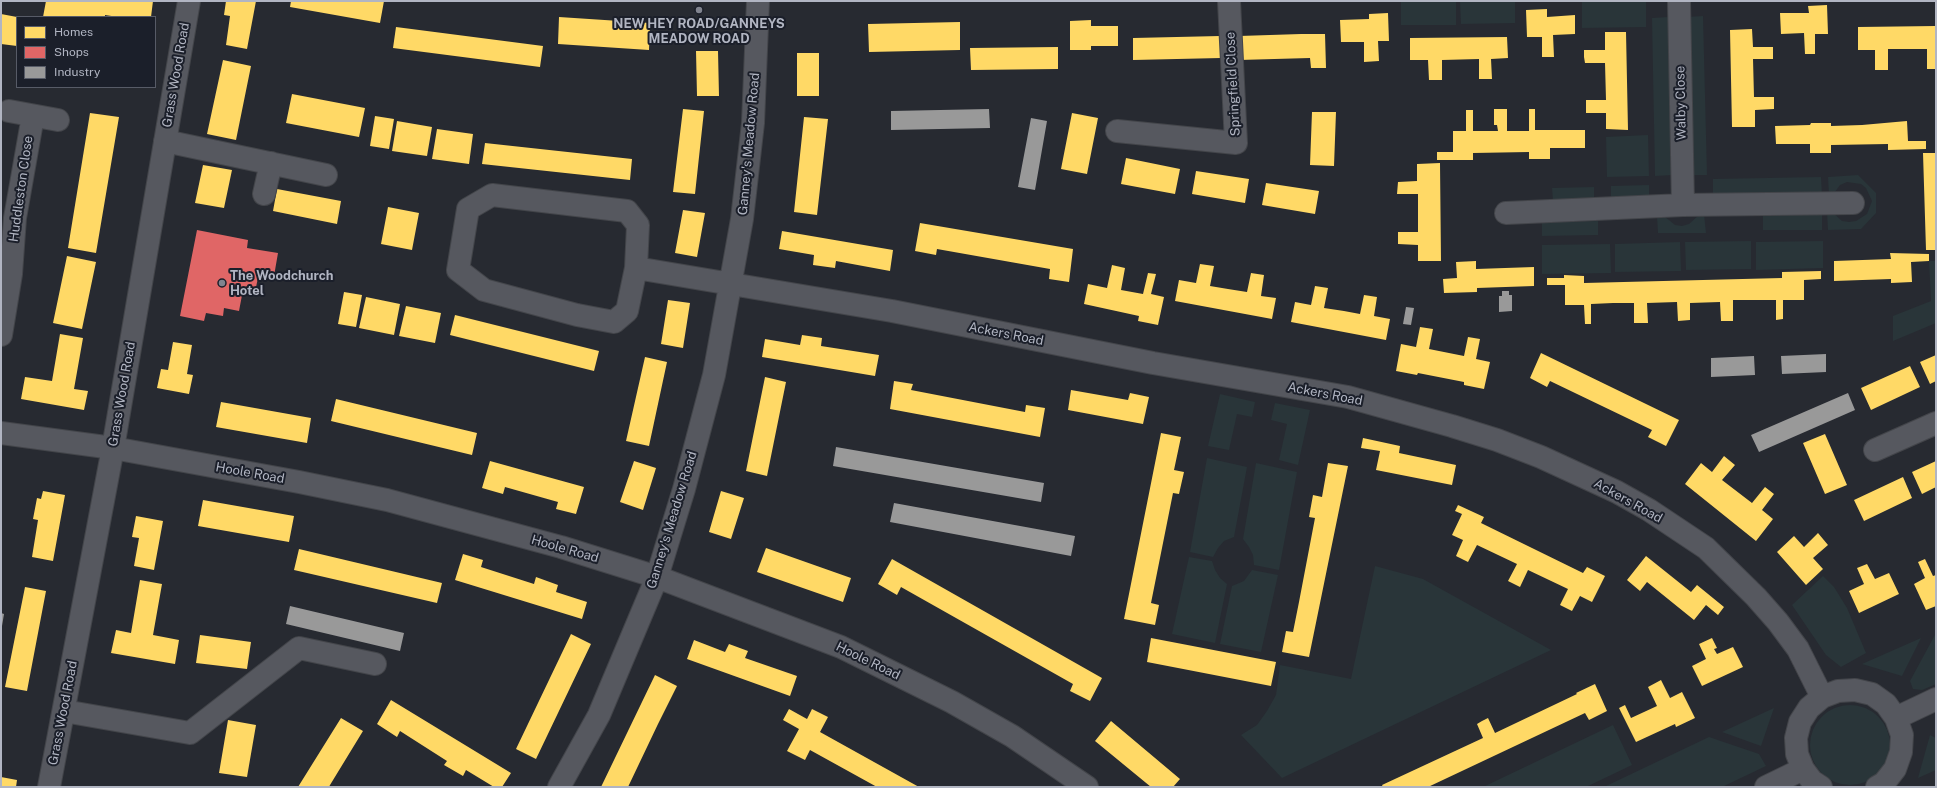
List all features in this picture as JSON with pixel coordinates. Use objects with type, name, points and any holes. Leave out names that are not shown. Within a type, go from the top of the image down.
[{"type":"street","name":"Grass Wood Road","points":[[49,787],[113,448],[189,1]]},
{"type":"street","name":"Ganney's Meadow Road","points":[[559,787],[600,715],[657,577],[684,490],[714,375],[742,219],[753,123],[758,1]]},
{"type":"street","name":"Springfield Close","points":[[1117,131],[1236,143],[1229,1]]},
{"type":"street","name":"Walby Close","points":[[1679,1],[1683,205]]},
{"type":"street","points":[[9,111],[58,120]]},
{"type":"street","name":"Huddleston Close","points":[[1,335],[11,274],[14,218],[33,116]]},
{"type":"street","points":[[165,141],[326,175]]},
{"type":"street","points":[[264,194],[271,164]]},
{"type":"street","points":[[492,195],[627,211],[638,225],[636,268],[627,312],[614,322],[578,315],[484,290],[458,270],[468,208],[492,195]]},
{"type":"street","points":[[1506,213],[1683,205],[1853,204]]},
{"type":"street","points":[[636,268],[729,285]]},
{"type":"street","name":"Ackers Road","points":[[729,285],[892,311],[1153,363],[1348,397],[1497,440],[1541,457],[1617,492],[1649,510],[1706,548],[1756,597],[1778,622],[1798,649],[1822,697]]},
{"type":"street","points":[[1875,450],[1936,423]]},
{"type":"street","name":"Hoole Road","points":[[1,433],[113,448],[299,482],[387,500],[561,547],[657,577],[841,647],[952,702],[1012,736],[1087,787]]},
{"type":"street","points":[[64,711],[190,733],[299,648],[375,664]]},
{"type":"street","points":[[1821,787],[1812,781],[1803,769],[1797,754],[1796,738],[1800,722],[1809,708],[1822,697],[1838,691],[1855,690],[1872,694],[1886,704],[1896,718],[1902,735],[1901,752],[1895,769],[1882,786]]},
{"type":"street","points":[[1896,718],[1936,699]]},
{"type":"street","points":[[1766,787],[1803,769]]},
{"type":"shaded area","points":[[1401,1],[1456,1],[1456,25],[1401,25]]},
{"type":"shaded area","points":[[1460,1],[1515,1],[1515,23],[1461,24]]},
{"type":"shaded area","points":[[1582,1],[1646,1],[1646,27],[1582,28]]},
{"type":"shaded area","points":[[1703,16],[1707,175],[1690,175],[1687,17]]},
{"type":"shaded area","points":[[1669,17],[1673,175],[1655,176],[1652,18]]},
{"type":"shaded area","points":[[1648,135],[1649,176],[1607,177],[1606,137]]},
{"type":"shaded area","points":[[1858,175],[1876,193],[1876,213],[1861,229],[1828,230],[1827,212],[1832,212],[1842,221],[1849,222],[1856,221],[1867,214],[1872,201],[1866,188],[1861,184],[1847,182],[1840,185],[1832,196],[1829,195],[1828,177]]},
{"type":"shaded area","points":[[1821,177],[1822,195],[1713,198],[1713,179]]},
{"type":"shaded area","points":[[1649,185],[1649,199],[1611,199],[1611,186]]},
{"type":"shaded area","points":[[1594,187],[1594,200],[1553,201],[1552,188]]},
{"type":"shaded area","points":[[1763,213],[1822,213],[1822,230],[1763,230]]},
{"type":"shaded area","points":[[1704,214],[1706,233],[1658,233],[1657,216],[1664,216],[1675,225],[1682,226],[1689,224],[1699,215]]},
{"type":"shaded area","points":[[1598,221],[1598,235],[1542,236],[1542,222]]},
{"type":"shaded area","points":[[1751,241],[1751,269],[1686,270],[1685,242]]},
{"type":"shaded area","points":[[1823,241],[1823,268],[1756,270],[1756,242]]},
{"type":"shaded area","points":[[1680,242],[1681,271],[1615,272],[1615,244]]},
{"type":"shaded area","points":[[1610,244],[1611,273],[1542,274],[1542,245]]},
{"type":"shaded area","points":[[1929,261],[1936,261],[1936,323],[1893,341],[1893,316],[1931,301]]},
{"type":"shaded area","points":[[1220,394],[1255,402],[1252,417],[1237,414],[1229,450],[1208,446]]},
{"type":"shaded area","points":[[1275,403],[1310,410],[1298,465],[1279,460],[1287,424],[1271,420]]},
{"type":"shaded area","points":[[1207,458],[1247,467],[1234,537],[1224,541],[1213,557],[1190,552]]},
{"type":"shaded area","points":[[1256,463],[1297,472],[1279,570],[1254,565],[1253,555],[1243,539]]},
{"type":"shaded area","points":[[1189,557],[1212,561],[1220,578],[1227,584],[1215,643],[1172,634]]},
{"type":"shaded area","points":[[1375,566],[1423,579],[1551,650],[1282,778],[1241,735],[1257,725],[1276,695],[1280,665],[1351,679]]},
{"type":"shaded area","points":[[1252,570],[1278,575],[1261,652],[1220,644],[1232,586],[1244,581]]},
{"type":"shaded area","points":[[1823,576],[1834,587],[1847,608],[1866,653],[1841,667],[1826,655],[1792,605]]},
{"type":"shaded area","points":[[1936,633],[1936,684],[1922,690],[1913,689],[1910,681]]},
{"type":"shaded area","points":[[1921,638],[1902,676],[1862,664]]},
{"type":"shaded area","points":[[1842,705],[1858,705],[1879,716],[1890,737],[1890,753],[1879,774],[1858,785],[1842,785],[1828,779],[1821,774],[1816,767],[1810,753],[1810,737],[1816,723],[1821,716],[1828,711]]},
{"type":"shaded area","points":[[1774,708],[1761,746],[1722,732]]},
{"type":"shaded area","points":[[1613,725],[1632,765],[1586,787],[1483,787]]},
{"type":"shaded area","points":[[1930,735],[1936,738],[1936,770],[1918,778]]},
{"type":"shaded area","points":[[1709,737],[1759,754],[1766,766],[1722,787],[1604,787]]},
{"type":"building: Homes","points":[[46,1],[153,1],[151,16],[43,16]]},
{"type":"building: Homes","points":[[226,1],[256,1],[247,49],[226,45],[230,16],[224,15]]},
{"type":"building: Homes","points":[[291,1],[384,1],[380,23],[290,7]]},
{"type":"building: Homes","points":[[1827,5],[1828,34],[1815,34],[1815,54],[1805,54],[1804,33],[1781,34],[1780,13],[1809,13],[1808,6]]},
{"type":"building: Homes","points":[[1547,9],[1547,17],[1575,15],[1575,34],[1553,35],[1554,57],[1542,57],[1542,37],[1527,37],[1526,10]]},
{"type":"building: Homes","points":[[1388,13],[1389,41],[1378,41],[1379,61],[1364,62],[1364,42],[1341,42],[1340,20],[1369,19],[1369,14]]},
{"type":"building: Homes","points":[[1,14],[16,17],[16,46],[1,44]]},
{"type":"building: Homes","points":[[559,17],[650,23],[649,50],[558,44]]},
{"type":"building: Homes","points":[[1091,20],[1091,26],[1118,26],[1118,46],[1091,46],[1091,50],[1070,50],[1070,21]]},
{"type":"building: Homes","points":[[960,22],[960,50],[869,52],[868,24]]},
{"type":"building: Homes","points":[[1936,26],[1936,69],[1927,69],[1927,49],[1888,49],[1888,70],[1875,70],[1875,50],[1858,50],[1858,27]]},
{"type":"building: Homes","points":[[396,27],[543,46],[540,67],[393,48]]},
{"type":"building: Homes","points":[[1752,29],[1753,47],[1773,47],[1773,59],[1753,59],[1754,97],[1774,97],[1774,109],[1755,110],[1755,127],[1732,127],[1730,30]]},
{"type":"building: Homes","points":[[1605,32],[1626,32],[1628,130],[1606,129],[1606,113],[1586,113],[1586,100],[1606,100],[1605,63],[1585,63],[1584,57],[1584,50],[1605,50]]},
{"type":"building: Homes","points":[[1325,34],[1326,68],[1311,68],[1310,58],[1239,60],[1239,36]]},
{"type":"building: Homes","points":[[1220,36],[1221,58],[1133,60],[1133,38]]},
{"type":"building: Homes","points":[[1507,37],[1508,58],[1491,59],[1492,79],[1479,79],[1479,59],[1442,60],[1442,80],[1429,80],[1428,60],[1410,60],[1410,38]]},
{"type":"building: Homes","points":[[1058,47],[1058,69],[971,70],[970,48]]},
{"type":"building: Homes","points":[[696,51],[718,51],[719,96],[697,96]]},
{"type":"building: Homes","points":[[797,53],[819,53],[819,96],[797,96]]},
{"type":"building: Homes","points":[[223,60],[251,66],[236,140],[207,134]]},
{"type":"building: Homes","points":[[292,94],[365,108],[359,137],[286,123]]},
{"type":"building: Homes","points":[[683,109],[704,111],[695,194],[673,192]]},
{"type":"building: Homes","points":[[1494,109],[1507,109],[1507,131],[1529,131],[1529,109],[1535,109],[1535,130],[1585,130],[1585,148],[1550,148],[1550,159],[1529,159],[1529,152],[1473,153],[1473,160],[1437,160],[1437,152],[1453,152],[1453,131],[1466,131],[1466,110],[1473,110],[1473,131],[1498,131],[1497,125],[1494,125]]},
{"type":"building: Homes","points":[[1312,112],[1336,112],[1334,166],[1310,165]]},
{"type":"building: Homes","points":[[90,113],[119,117],[96,253],[68,248]]},
{"type":"building: Homes","points":[[1072,113],[1098,118],[1087,174],[1061,169]]},
{"type":"building: Homes","points":[[375,116],[394,119],[389,149],[370,146]]},
{"type":"building: Homes","points":[[804,117],[828,119],[817,215],[794,212]]},
{"type":"building: Homes","points":[[397,121],[432,127],[427,156],[392,151]]},
{"type":"building: Homes","points":[[1907,121],[1908,141],[1926,141],[1926,149],[1888,150],[1888,144],[1831,145],[1831,153],[1810,153],[1810,144],[1776,144],[1775,126],[1810,125],[1811,123],[1831,123],[1831,126],[1862,125]]},
{"type":"building: Homes","points":[[437,129],[473,134],[469,164],[432,159]]},
{"type":"building: Homes","points":[[485,143],[632,159],[630,180],[482,164]]},
{"type":"building: Homes","points":[[1923,153],[1936,153],[1936,250],[1926,250]]},
{"type":"building: Homes","points":[[1126,158],[1180,169],[1175,194],[1121,184]]},
{"type":"building: Homes","points":[[1440,163],[1441,261],[1418,261],[1418,245],[1398,244],[1398,232],[1418,232],[1418,194],[1397,194],[1398,182],[1417,181],[1417,164]]},
{"type":"building: Homes","points":[[203,165],[232,170],[224,208],[195,203]]},
{"type":"building: Homes","points":[[1196,171],[1249,179],[1245,203],[1192,194]]},
{"type":"building: Homes","points":[[1266,183],[1319,191],[1315,214],[1262,205]]},
{"type":"building: Homes","points":[[277,189],[341,201],[337,224],[273,211]]},
{"type":"building: Homes","points":[[388,207],[419,213],[412,250],[381,244]]},
{"type":"building: Homes","points":[[683,210],[705,213],[697,257],[675,253]]},
{"type":"building: Homes","points":[[920,223],[1073,249],[1069,282],[1049,279],[1050,269],[937,249],[936,255],[915,251]]},
{"type":"building: Homes","points":[[782,231],[893,250],[890,271],[836,261],[835,268],[813,265],[814,255],[779,249]]},
{"type":"building: Homes","points":[[1890,253],[1929,254],[1929,261],[1911,262],[1912,282],[1891,283],[1891,279],[1834,281],[1834,261],[1891,259]]},
{"type":"building: Homes","points":[[67,256],[96,262],[82,329],[53,323]]},
{"type":"building: Homes","points":[[1476,261],[1476,269],[1534,267],[1534,286],[1477,288],[1477,292],[1444,293],[1443,279],[1457,278],[1456,262]]},
{"type":"building: Homes","points":[[1200,264],[1214,266],[1210,286],[1247,292],[1251,273],[1264,275],[1261,296],[1276,298],[1272,319],[1175,301],[1179,280],[1196,283]]},
{"type":"building: Homes","points":[[1112,265],[1125,268],[1121,290],[1143,294],[1148,273],[1156,274],[1151,294],[1164,297],[1158,325],[1138,321],[1139,316],[1084,304],[1088,284],[1107,288]]},
{"type":"building: Homes","points":[[1821,271],[1821,279],[1804,280],[1804,300],[1783,300],[1783,319],[1776,320],[1776,300],[1733,300],[1733,321],[1721,321],[1720,302],[1690,303],[1690,320],[1678,321],[1677,302],[1647,303],[1648,323],[1634,323],[1634,303],[1613,303],[1591,304],[1591,324],[1585,324],[1584,305],[1565,305],[1565,285],[1547,285],[1547,278],[1564,278],[1564,275],[1584,276],[1584,283],[1782,278],[1782,272]]},
{"type":"building: Homes","points":[[1315,286],[1328,288],[1324,308],[1360,314],[1364,295],[1377,297],[1374,316],[1390,319],[1386,340],[1291,322],[1295,302],[1311,305]]},
{"type":"building: Homes","points":[[344,292],[362,295],[356,327],[338,324]]},
{"type":"building: Homes","points":[[366,297],[400,304],[394,335],[359,328]]},
{"type":"building: Homes","points":[[668,300],[690,303],[683,348],[661,344]]},
{"type":"building: Homes","points":[[406,306],[441,313],[435,343],[399,336]]},
{"type":"building: Homes","points":[[455,315],[599,351],[594,371],[450,335]]},
{"type":"building: Homes","points":[[1420,327],[1433,329],[1429,349],[1464,356],[1468,337],[1480,339],[1476,359],[1490,362],[1484,389],[1464,385],[1464,382],[1418,373],[1417,375],[1396,371],[1401,344],[1416,347]]},
{"type":"building: Homes","points":[[60,334],[83,338],[74,389],[88,391],[84,410],[21,399],[25,377],[52,381]]},
{"type":"building: Homes","points":[[802,335],[822,338],[821,346],[879,355],[875,376],[762,357],[765,339],[800,345]]},
{"type":"building: Homes","points":[[173,342],[192,345],[187,374],[193,375],[189,394],[157,388],[161,369],[168,370]]},
{"type":"building: Homes","points":[[1541,353],[1679,420],[1666,446],[1648,437],[1652,430],[1550,381],[1547,387],[1530,378]]},
{"type":"building: Homes","points":[[1936,355],[1936,381],[1930,384],[1920,362]]},
{"type":"building: Homes","points":[[645,357],[667,362],[649,446],[626,441]]},
{"type":"building: Homes","points":[[1910,366],[1920,387],[1871,410],[1861,388]]},
{"type":"building: Homes","points":[[765,377],[786,382],[767,476],[746,471]]},
{"type":"building: Homes","points":[[894,381],[913,384],[911,390],[1025,412],[1026,405],[1045,408],[1040,437],[890,409]]},
{"type":"building: Homes","points":[[1071,390],[1128,400],[1130,393],[1149,397],[1143,424],[1068,410]]},
{"type":"building: Homes","points":[[336,399],[477,433],[472,455],[331,421]]},
{"type":"building: Homes","points":[[221,402],[311,418],[307,443],[216,427]]},
{"type":"building: Homes","points":[[1161,433],[1181,437],[1174,470],[1184,472],[1179,494],[1173,493],[1151,603],[1159,605],[1155,625],[1124,619]]},
{"type":"building: Homes","points":[[1825,434],[1847,485],[1825,494],[1803,443]]},
{"type":"building: Homes","points":[[1363,438],[1400,446],[1399,453],[1456,465],[1452,485],[1376,470],[1380,451],[1361,448]]},
{"type":"building: Homes","points":[[1724,456],[1735,465],[1722,480],[1752,503],[1765,487],[1774,494],[1762,510],[1773,519],[1756,541],[1685,484],[1701,463],[1712,472]]},
{"type":"building: Homes","points":[[490,461],[584,487],[576,514],[556,509],[558,502],[505,487],[503,494],[482,488]]},
{"type":"building: Homes","points":[[634,461],[656,468],[643,510],[620,502]]},
{"type":"building: Homes","points":[[1936,461],[1936,487],[1922,494],[1912,472]]},
{"type":"building: Homes","points":[[1328,463],[1348,466],[1309,657],[1282,652],[1286,631],[1293,632],[1299,602],[1315,518],[1309,517],[1313,495],[1322,497]]},
{"type":"building: Homes","points":[[1903,477],[1912,498],[1864,521],[1854,500]]},
{"type":"building: Homes","points":[[43,491],[65,495],[53,561],[32,557],[38,520],[33,519],[37,498],[41,499]]},
{"type":"building: Homes","points":[[721,491],[744,498],[731,539],[709,532]]},
{"type":"building: Homes","points":[[203,500],[294,516],[289,542],[198,526]]},
{"type":"building: Homes","points":[[1458,505],[1484,517],[1481,523],[1583,573],[1587,567],[1605,576],[1592,602],[1580,596],[1572,611],[1560,605],[1568,589],[1528,570],[1520,587],[1508,581],[1517,564],[1477,545],[1468,562],[1456,556],[1463,540],[1452,535],[1462,514],[1455,511]]},
{"type":"building: Homes","points":[[136,516],[163,521],[154,570],[134,566],[139,538],[132,537]]},
{"type":"building: Homes","points":[[1818,533],[1828,545],[1813,558],[1823,569],[1806,585],[1777,552],[1794,536],[1804,547]]},
{"type":"building: Homes","points":[[766,548],[851,578],[843,602],[757,572]]},
{"type":"building: Homes","points":[[299,549],[442,583],[437,603],[294,570]]},
{"type":"building: Homes","points":[[463,554],[483,560],[481,567],[534,584],[536,577],[558,585],[556,592],[587,602],[582,619],[455,580]]},
{"type":"building: Homes","points":[[1646,556],[1691,592],[1697,585],[1724,607],[1718,615],[1706,605],[1694,620],[1647,582],[1640,591],[1627,580]]},
{"type":"building: Homes","points":[[892,559],[1102,678],[1090,701],[1070,691],[1073,684],[901,587],[897,595],[878,584]]},
{"type":"building: Homes","points":[[1925,559],[1933,576],[1936,575],[1936,606],[1926,610],[1914,584],[1925,578],[1918,562]]},
{"type":"building: Homes","points":[[1867,564],[1875,579],[1889,573],[1899,594],[1859,613],[1849,591],[1864,584],[1857,568]]},
{"type":"building: Homes","points":[[140,580],[162,584],[153,635],[179,640],[175,664],[111,653],[116,630],[131,633]]},
{"type":"building: Homes","points":[[25,587],[46,591],[27,691],[5,687]]},
{"type":"building: Homes","points":[[571,634],[591,644],[536,759],[516,749]]},
{"type":"building: Homes","points":[[200,635],[251,642],[247,669],[196,663]]},
{"type":"building: Homes","points":[[1151,638],[1276,662],[1271,686],[1147,662]]},
{"type":"building: Homes","points":[[1712,638],[1717,648],[1714,649],[1717,654],[1733,647],[1743,667],[1702,686],[1692,666],[1706,659],[1699,644]]},
{"type":"building: Homes","points":[[694,640],[725,652],[729,644],[748,651],[745,658],[797,676],[790,696],[687,659]]},
{"type":"building: Homes","points":[[655,675],[677,686],[628,787],[601,787]]},
{"type":"building: Homes","points":[[1661,680],[1670,698],[1682,692],[1695,718],[1676,727],[1675,724],[1636,742],[1619,708],[1625,705],[1631,718],[1657,706],[1648,687]]},
{"type":"building: Homes","points":[[1595,684],[1607,711],[1589,720],[1585,713],[1428,787],[1383,787],[1382,785],[1483,738],[1477,724],[1488,718],[1495,733]]},
{"type":"building: Homes","points":[[391,700],[511,773],[502,787],[494,787],[466,770],[463,776],[444,765],[447,761],[400,731],[397,737],[377,724]]},
{"type":"building: Homes","points":[[789,709],[807,719],[812,709],[828,717],[820,732],[919,787],[877,787],[810,750],[805,760],[787,751],[799,729],[783,720]]},
{"type":"building: Homes","points":[[341,718],[363,731],[329,787],[298,787]]},
{"type":"building: Homes","points":[[228,720],[256,725],[247,777],[219,773]]},
{"type":"building: Homes","points":[[1111,721],[1180,779],[1173,787],[1151,787],[1095,741]]},
{"type":"building: Homes","points":[[1,777],[17,780],[16,787],[1,787]]},
{"type":"building: Shops","name":"The Woodchurch Hotel","points":[[197,230],[248,240],[247,248],[278,253],[274,276],[259,273],[255,292],[243,290],[239,311],[224,308],[223,316],[206,313],[204,321],[180,316]]},
{"type":"building: Industry","points":[[989,109],[990,128],[891,130],[891,111]]},
{"type":"building: Industry","points":[[1031,118],[1047,121],[1035,190],[1018,187]]},
{"type":"building: Industry","points":[[1502,291],[1509,291],[1509,295],[1512,295],[1512,311],[1499,312],[1499,296],[1502,296]]},
{"type":"building: Industry","points":[[1406,307],[1414,308],[1411,325],[1403,324]]},
{"type":"building: Industry","points":[[1826,354],[1826,372],[1782,374],[1781,356]]},
{"type":"building: Industry","points":[[1754,356],[1755,375],[1711,377],[1711,358]]},
{"type":"building: Industry","points":[[1848,393],[1855,410],[1759,452],[1751,435]]},
{"type":"building: Industry","points":[[836,447],[1044,483],[1041,502],[833,466]]},
{"type":"building: Industry","points":[[894,503],[1075,536],[1071,556],[890,522]]},
{"type":"building: Industry","points":[[290,606],[404,633],[400,651],[286,624]]},
{"type":"building: Industry","points":[[1,613],[4,614],[2,626],[1,626]]},
{"type":"place","name":"NEW HEY ROAD/GANNEYS MEADOW ROAD","points":[[699,10]]},
{"type":"place","name":"The Woodchurch Hotel","points":[[222,283]]}]
